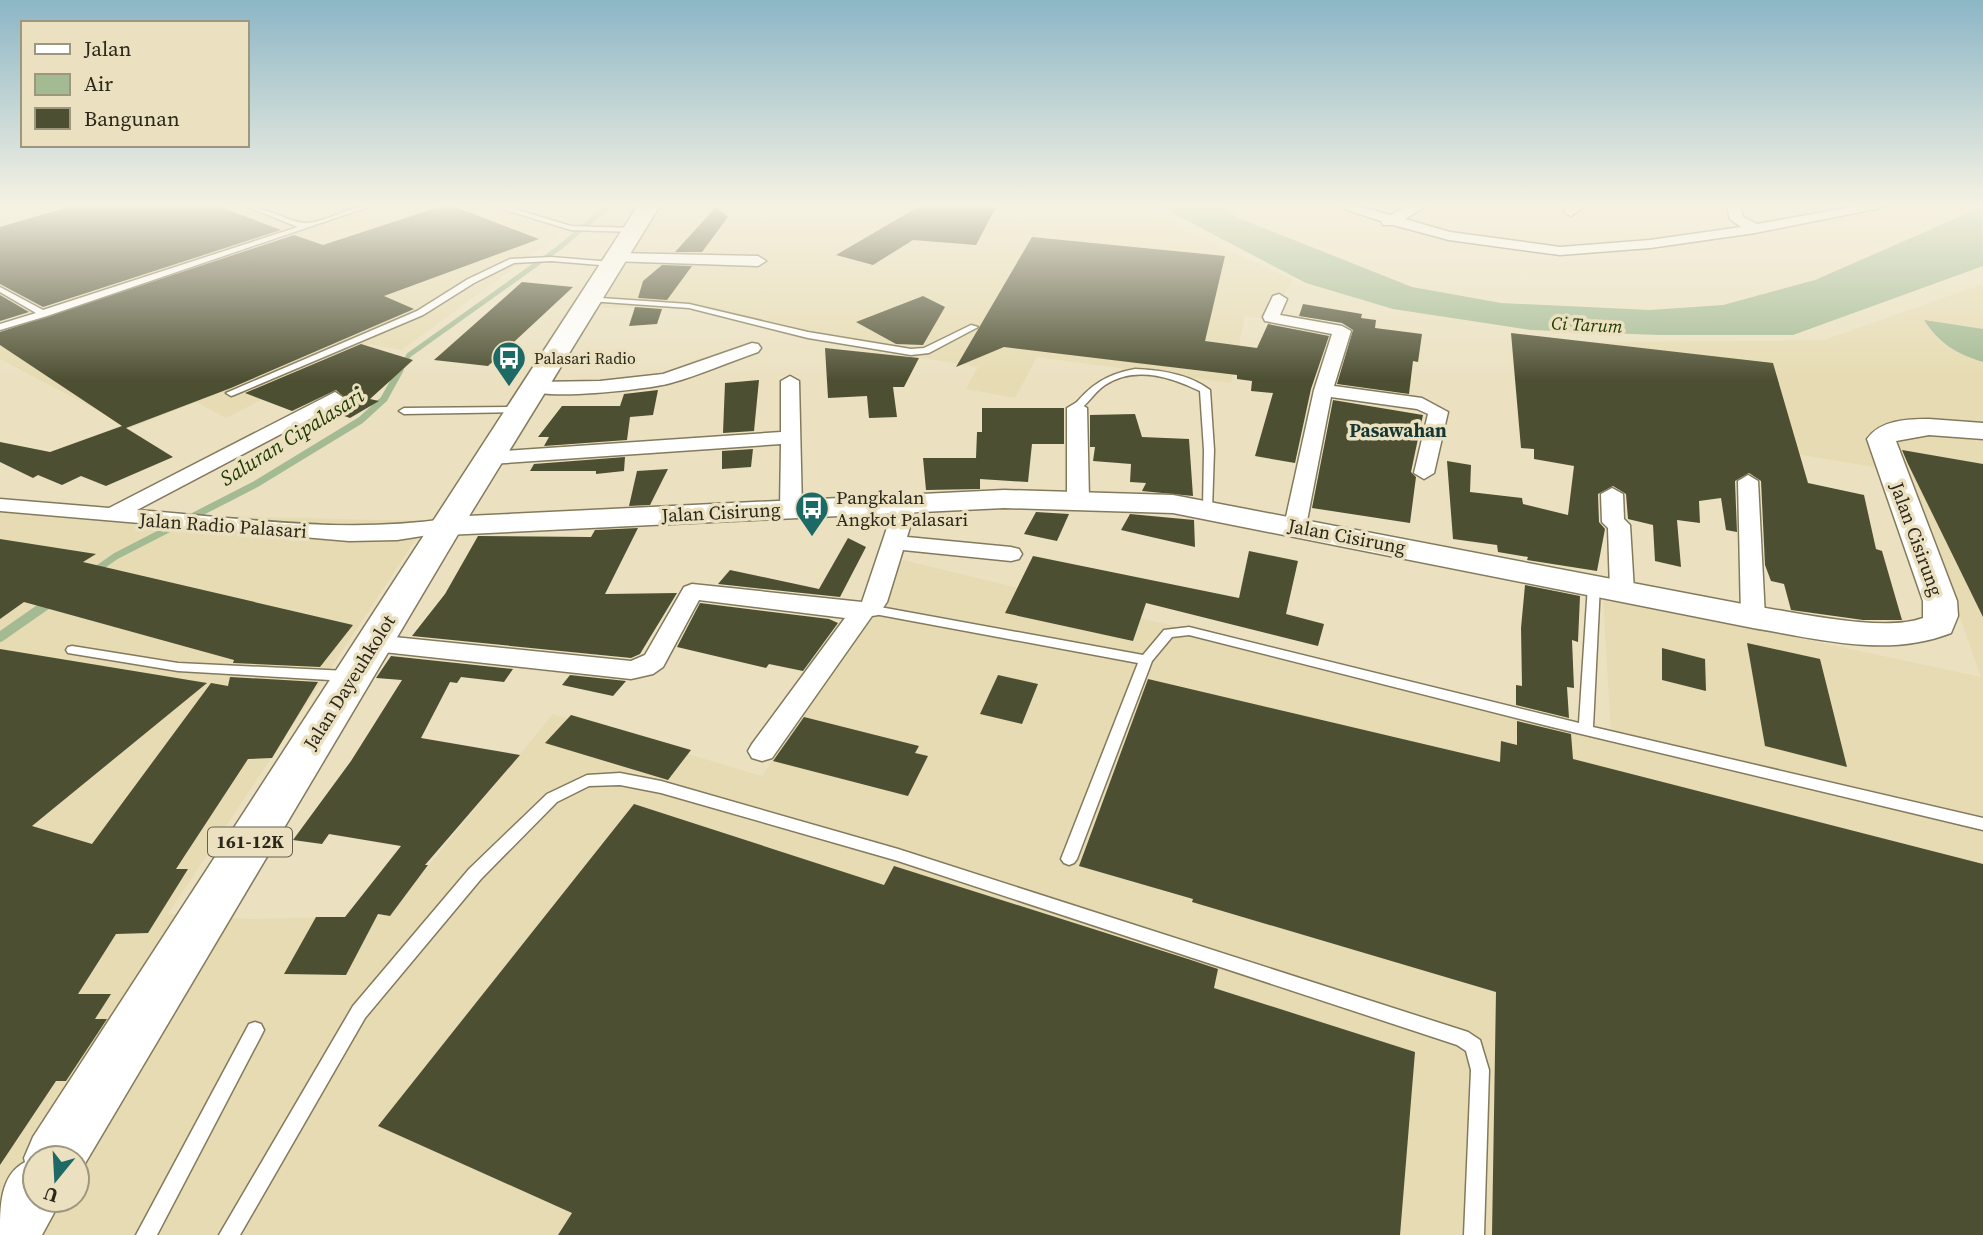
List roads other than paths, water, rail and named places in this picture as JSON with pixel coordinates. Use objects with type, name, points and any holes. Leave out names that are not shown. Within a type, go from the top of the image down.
[{"type":"main road","name":"Jalan Dayeuhkolot","points":[[63,1144],[612,265]]},
{"type":"main road","name":"Jalan Cisirung","points":[[446,526],[906,504],[1077,499],[1208,509],[1753,617],[1897,634],[1921,633],[1938,625],[1941,616],[1940,601],[1881,439],[1885,433],[1896,429],[1983,431]]},
{"type":"main road","points":[[6,1235],[21,1211]]},
{"type":"street","points":[[1279,299],[1272,318],[1342,331],[1323,390],[1295,526]]},
{"type":"street","points":[[529,399],[666,379],[752,348]]},
{"type":"street","points":[[790,381],[791,509]]},
{"type":"street","points":[[1323,390],[1435,408],[1438,412],[1424,473]]},
{"type":"street","points":[[110,516],[335,398]]},
{"type":"street","points":[[1077,408],[1077,499]]},
{"type":"street","points":[[491,458],[791,437]]},
{"type":"street","points":[[1748,481],[1753,617]]},
{"type":"street","points":[[1608,588],[1619,525],[1614,522],[1612,494]]},
{"type":"street","points":[[762,751],[866,610],[896,543],[906,504]]},
{"type":"street","name":"Jalan Radio Palasari","points":[[0,505],[143,519],[349,534],[397,533],[446,526]]},
{"type":"street","points":[[896,543],[1011,554]]},
{"type":"street","points":[[363,660],[631,670],[644,668],[654,661],[692,592],[866,610]]},
{"type":"lane","points":[[0,327],[193,265]]},
{"type":"lane","points":[[231,393],[421,313],[471,281],[505,265]]},
{"type":"lane","points":[[0,289],[44,314]]},
{"type":"lane","points":[[589,299],[689,306],[808,335],[911,352],[926,351],[974,327]]},
{"type":"lane","points":[[1077,408],[1098,382],[1120,373],[1171,377],[1205,390],[1208,509]]},
{"type":"lane","points":[[404,411],[529,399]]},
{"type":"lane","points":[[1586,728],[1608,588]]},
{"type":"lane","points":[[866,610],[1146,660]]},
{"type":"lane","points":[[1069,859],[1146,660],[1168,633],[1189,631],[1983,824]]},
{"type":"lane","points":[[72,650],[178,667],[363,660]]},
{"type":"lane","points":[[225,1235],[359,1012],[475,874],[552,798],[587,781],[620,779],[661,787],[898,855],[1462,1038],[1474,1046],[1480,1070],[1474,1235]]},
{"type":"lane","points":[[146,1235],[255,1030]]},
{"type":"water","name":"Ci Tarum","points":[[1271,265],[1356,265],[1412,287],[1501,303],[1650,310],[1723,305],[1815,280],[1850,265],[1983,265],[1793,335],[1659,335],[1531,330],[1393,309],[1306,283]]},
{"type":"water","points":[[1924,320],[1983,329],[1983,362],[1949,347]]},
{"type":"waterway","name":"Saluran Cipalasari","points":[[399,372],[409,355],[536,265]]},
{"type":"waterway","name":"Saluran Cipalasari","points":[[93,572],[116,556],[256,484],[361,420],[384,399],[400,370]]},
{"type":"waterway","name":"Saluran Cipalasari","points":[[0,637],[53,600]]},
{"type":"place","name":"Palasari Radio","points":[[509,388]]},
{"type":"place","name":"Pangkalan Angkot Palasari","points":[[812,538]]},
{"type":"district","name":"Pasawahan","points":[[1398,430]]}]
